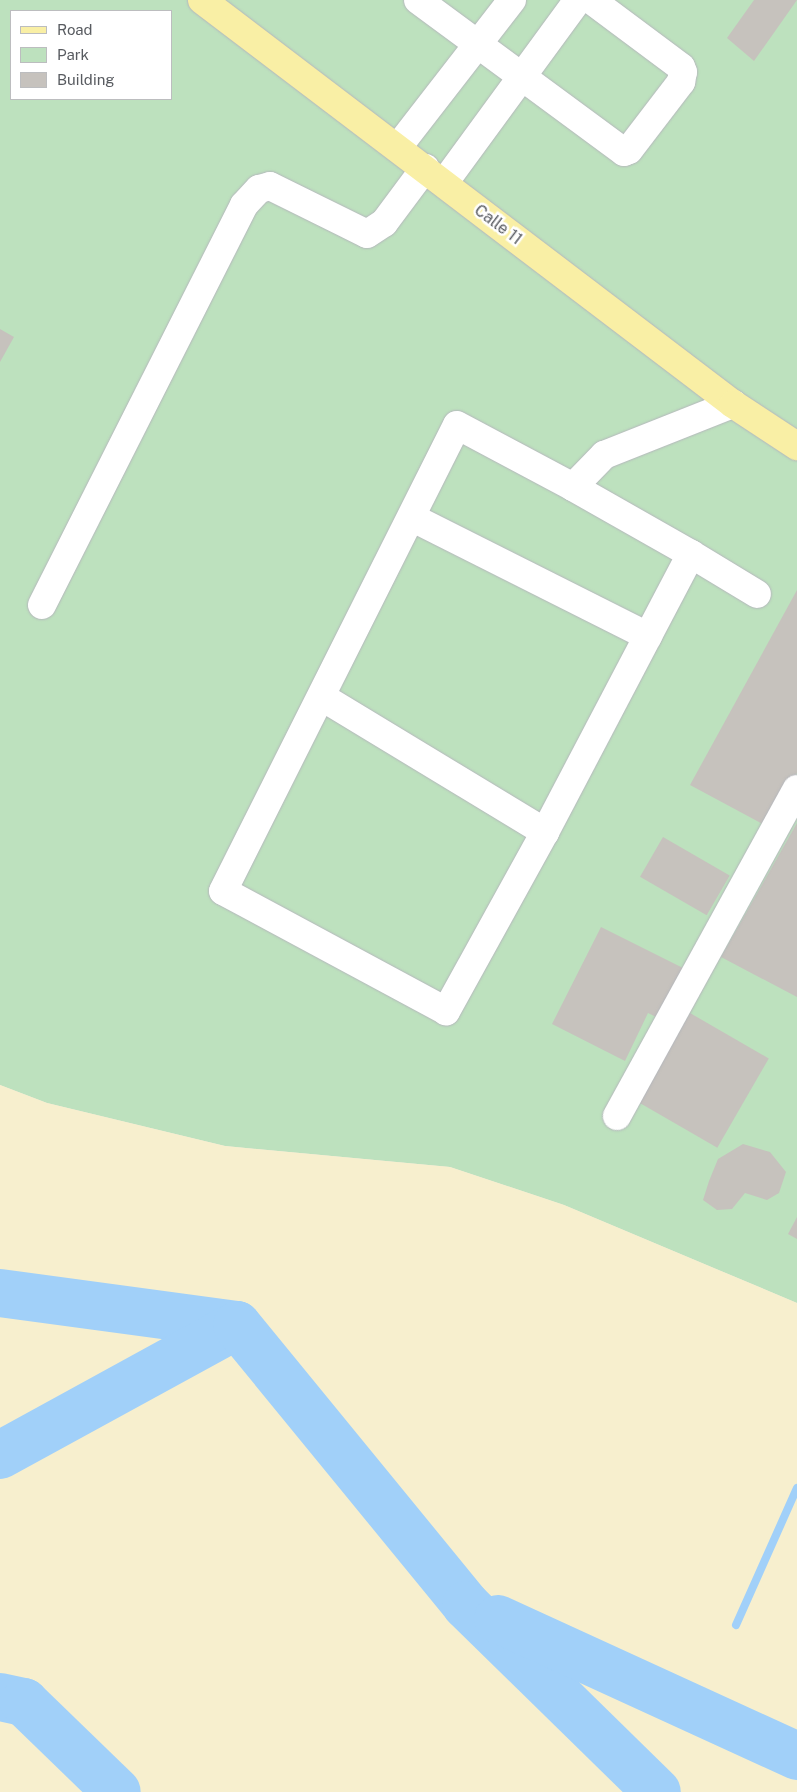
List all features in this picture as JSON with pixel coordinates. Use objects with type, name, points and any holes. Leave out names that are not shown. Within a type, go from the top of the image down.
[{"type":"main road","name":"Calle 11","points":[[212,2],[733,404],[797,446]]},
{"type":"street","points":[[418,0],[618,149],[629,150],[681,82],[683,72],[681,67],[592,0]]},
{"type":"street","points":[[398,147],[512,0]]},
{"type":"street","points":[[42,605],[244,205],[260,189],[270,186],[367,234],[384,224],[434,175],[522,76],[578,0]]},
{"type":"street","points":[[573,487],[604,455],[733,404]]},
{"type":"street","points":[[691,554],[546,832],[446,1011],[223,891],[413,518],[457,425],[573,487],[691,554],[757,594]]},
{"type":"street","points":[[413,518],[648,636]]},
{"type":"street","points":[[322,697],[546,832]]},
{"type":"street","points":[[617,1116],[797,789]]},
{"type":"green space","points":[[0,0],[797,0],[797,1303],[564,1205],[450,1167],[225,1146],[47,1103],[0,1085]]},
{"type":"sand","points":[[0,1085],[47,1103],[225,1146],[450,1167],[564,1205],[797,1303],[797,1792],[0,1792]]},
{"type":"building","points":[[754,0],[797,0],[754,61],[727,38]]},
{"type":"building","points":[[0,329],[14,337],[0,362]]},
{"type":"building","points":[[797,590],[797,773],[768,827],[690,785]]},
{"type":"building","points":[[797,823],[797,997],[721,957]]},
{"type":"building","points":[[663,837],[730,876],[707,915],[640,877]]},
{"type":"building","points":[[601,927],[687,970],[662,1020],[648,1013],[625,1061],[552,1024]]},
{"type":"building","points":[[690,1013],[769,1058],[717,1148],[638,1102]]},
{"type":"building","points":[[743,1144],[770,1152],[786,1172],[779,1193],[767,1200],[745,1193],[732,1209],[717,1210],[703,1200],[709,1181],[718,1159]]},
{"type":"building","points":[[797,1217],[797,1239],[788,1234]]},
{"type":"waterway","points":[[0,1293],[237,1325]]},
{"type":"waterway","points":[[0,1455],[237,1325],[466,1605],[657,1792]]},
{"type":"waterway","points":[[736,1625],[797,1488]]},
{"type":"waterway","points":[[498,1619],[797,1756]]},
{"type":"waterway","points":[[0,1697],[24,1702],[117,1792]]}]
